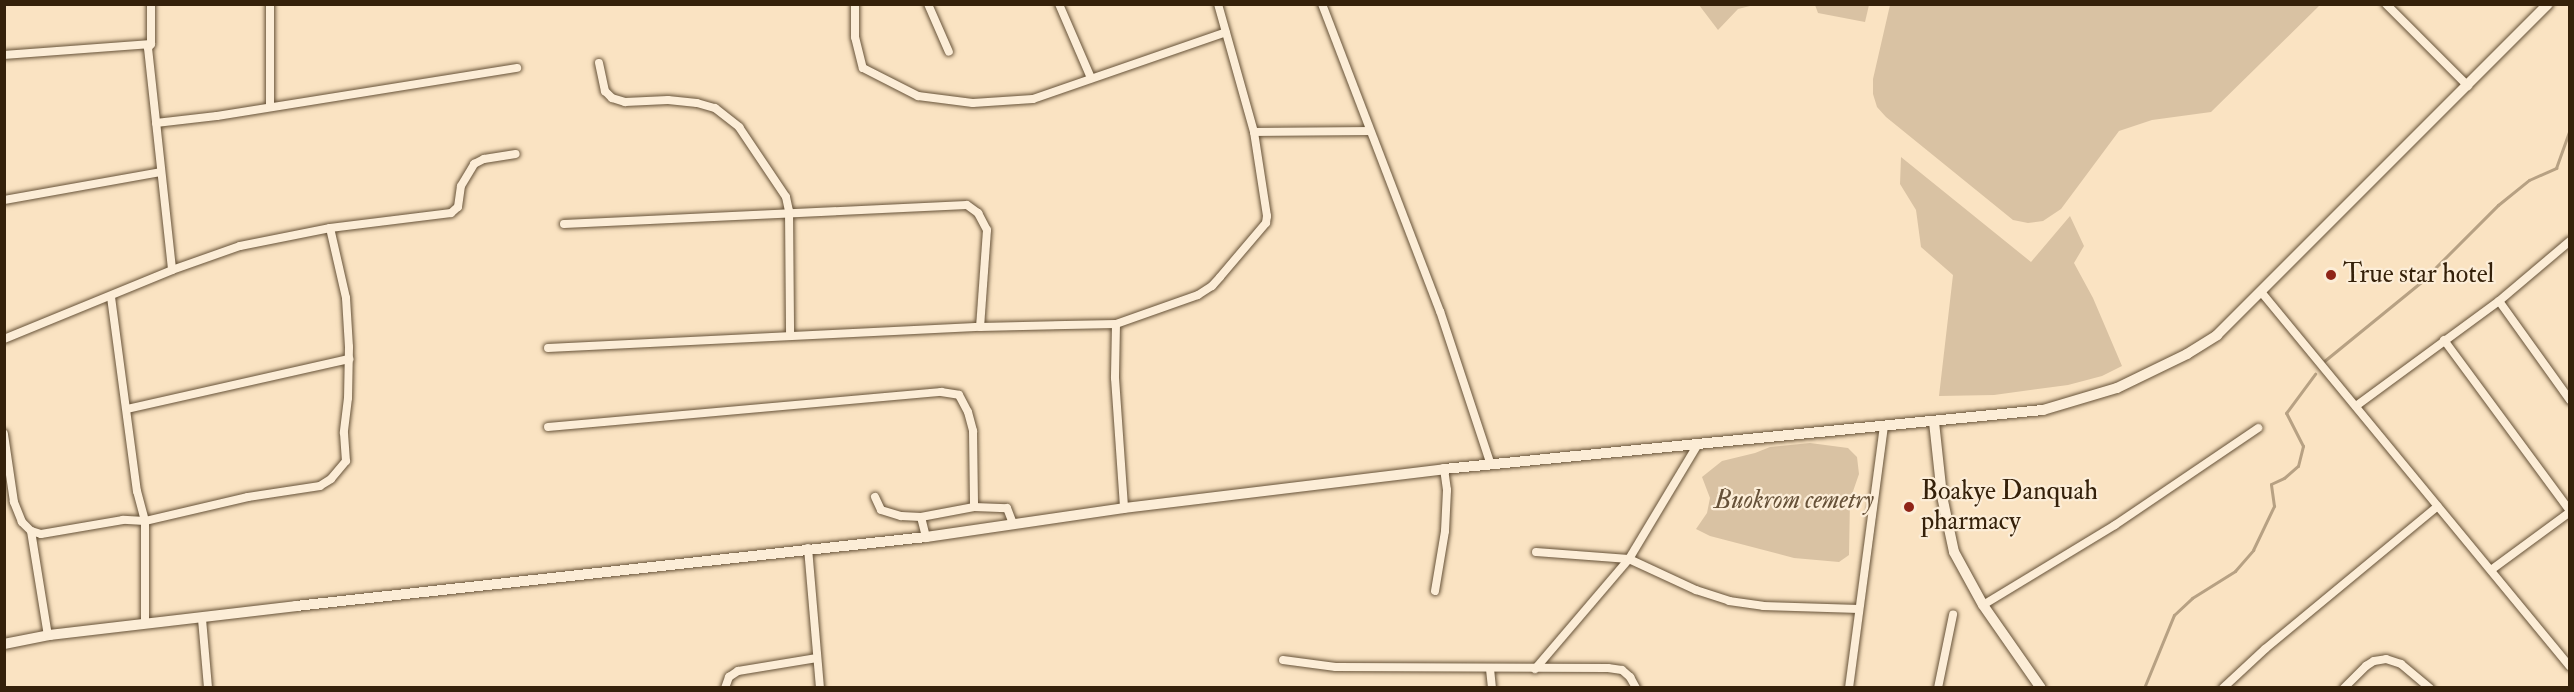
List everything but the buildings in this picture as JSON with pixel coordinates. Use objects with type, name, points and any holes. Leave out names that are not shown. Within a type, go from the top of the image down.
[{"type":"street","points":[[151,4],[151,44],[148,48],[172,270]]},
{"type":"street","points":[[270,4],[270,107]]},
{"type":"street","points":[[855,4],[855,37],[863,68],[918,96],[973,103],[1033,99],[1226,32]]},
{"type":"street","points":[[928,4],[949,52]]},
{"type":"street","points":[[1059,4],[1091,78]]},
{"type":"street","points":[[548,348],[980,327],[1116,324],[1198,294],[1212,286],[1266,222],[1267,216],[1254,132],[1218,4]]},
{"type":"street","points":[[1322,4],[1440,311],[1491,465]]},
{"type":"street","points":[[2386,4],[2468,86]]},
{"type":"street","points":[[4,644],[145,624],[808,548],[926,537],[1124,508],[1444,469],[1697,446],[2043,410],[2108,392],[2187,354],[2217,335],[2262,293],[2548,4]]},
{"type":"street","points":[[4,55],[151,44]]},
{"type":"street","points":[[599,63],[605,91],[612,98],[625,102],[668,100],[697,103],[715,108],[739,127],[780,186],[789,211],[790,336]]},
{"type":"street","points":[[156,123],[517,68]]},
{"type":"street","points":[[1254,132],[1369,131]]},
{"type":"street","points":[[4,339],[111,297],[172,270],[240,246],[330,228],[451,213],[458,207],[461,186],[474,164],[484,159],[516,154]]},
{"type":"street","points":[[4,200],[161,171]]},
{"type":"street","points":[[564,224],[789,211],[967,205],[978,213],[987,230],[980,327]]},
{"type":"street","points":[[4,434],[14,502],[22,522],[31,531],[41,534],[123,520],[145,521],[248,497],[320,486],[331,479],[345,461],[344,433],[349,359],[346,298],[330,228]]},
{"type":"street","points":[[2356,406],[2499,301],[2570,241]]},
{"type":"street","points":[[2262,293],[2570,667]]},
{"type":"street","points":[[111,297],[138,491],[145,521],[145,624]]},
{"type":"street","points":[[2499,301],[2570,400]]},
{"type":"street","points":[[1116,324],[1115,378],[1124,508]]},
{"type":"street","points":[[2444,340],[2570,512],[2491,570]]},
{"type":"street","points":[[127,409],[349,359]]},
{"type":"street","points":[[548,428],[929,393],[959,395],[968,412],[972,431],[974,507]]},
{"type":"street","points":[[1934,422],[1942,496],[1954,552],[1983,605],[2041,687]]},
{"type":"street","points":[[1849,687],[1884,425]]},
{"type":"street","points":[[1983,605],[2105,531],[2258,428]]},
{"type":"street","points":[[1535,669],[1629,559],[1697,446]]},
{"type":"street","points":[[1435,591],[1445,531],[1447,490],[1444,469]]},
{"type":"street","points":[[875,497],[881,510],[901,516],[921,516],[974,507],[1007,508],[1013,524]]},
{"type":"street","points":[[2223,687],[2265,649],[2438,506]]},
{"type":"street","points":[[921,516],[926,537]]},
{"type":"street","points":[[31,531],[48,636]]},
{"type":"street","points":[[808,548],[819,687]]},
{"type":"street","points":[[1536,552],[1629,559],[1696,590],[1729,601],[1763,606],[1858,609]]},
{"type":"street","points":[[1938,687],[1953,615]]},
{"type":"street","points":[[202,619],[208,687]]},
{"type":"street","points":[[725,687],[729,677],[738,671],[817,658]]},
{"type":"street","points":[[2344,687],[2366,666],[2374,661],[2386,659],[2401,664],[2430,687]]},
{"type":"street","points":[[1283,660],[1336,667],[1622,670],[1630,676],[1636,687]]},
{"type":"street","points":[[1490,669],[1492,687]]},
{"type":"green space","points":[[1699,5],[1754,5],[1738,9],[1718,30]]},
{"type":"green space","points":[[1815,5],[1869,5],[1865,22],[1818,13]]},
{"type":"green space","points":[[1890,5],[2320,5],[2211,112],[2152,120],[2119,131],[2061,209],[2043,221],[2028,223],[2013,220],[1886,117],[1877,107],[1873,94],[1873,79]]},
{"type":"green space","points":[[1901,157],[2031,262],[2070,216],[2084,246],[2074,263],[2093,298],[2122,366],[2102,376],[2068,385],[1994,395],[1939,396],[1953,275],[1921,247],[1916,210],[1900,184]]},
{"type":"green space","name":"Buokrom cemetry","points":[[1810,443],[1848,448],[1857,457],[1859,474],[1850,500],[1849,555],[1839,562],[1794,558],[1710,536],[1696,529],[1707,513],[1710,498],[1702,477],[1722,461],[1770,447]]},
{"type":"waterway","points":[[2323,362],[2421,282],[2498,205],[2529,180],[2556,168],[2570,129]]},
{"type":"waterway","points":[[2144,688],[2174,615],[2192,598],[2235,571],[2253,550],[2274,506],[2271,484],[2284,478],[2298,466],[2303,446],[2286,413],[2315,374]]},
{"type":"place","name":"True star hotel","points":[[2331,275]]},
{"type":"place","name":"Boakye Danquah pharmacy","points":[[1909,507]]}]
